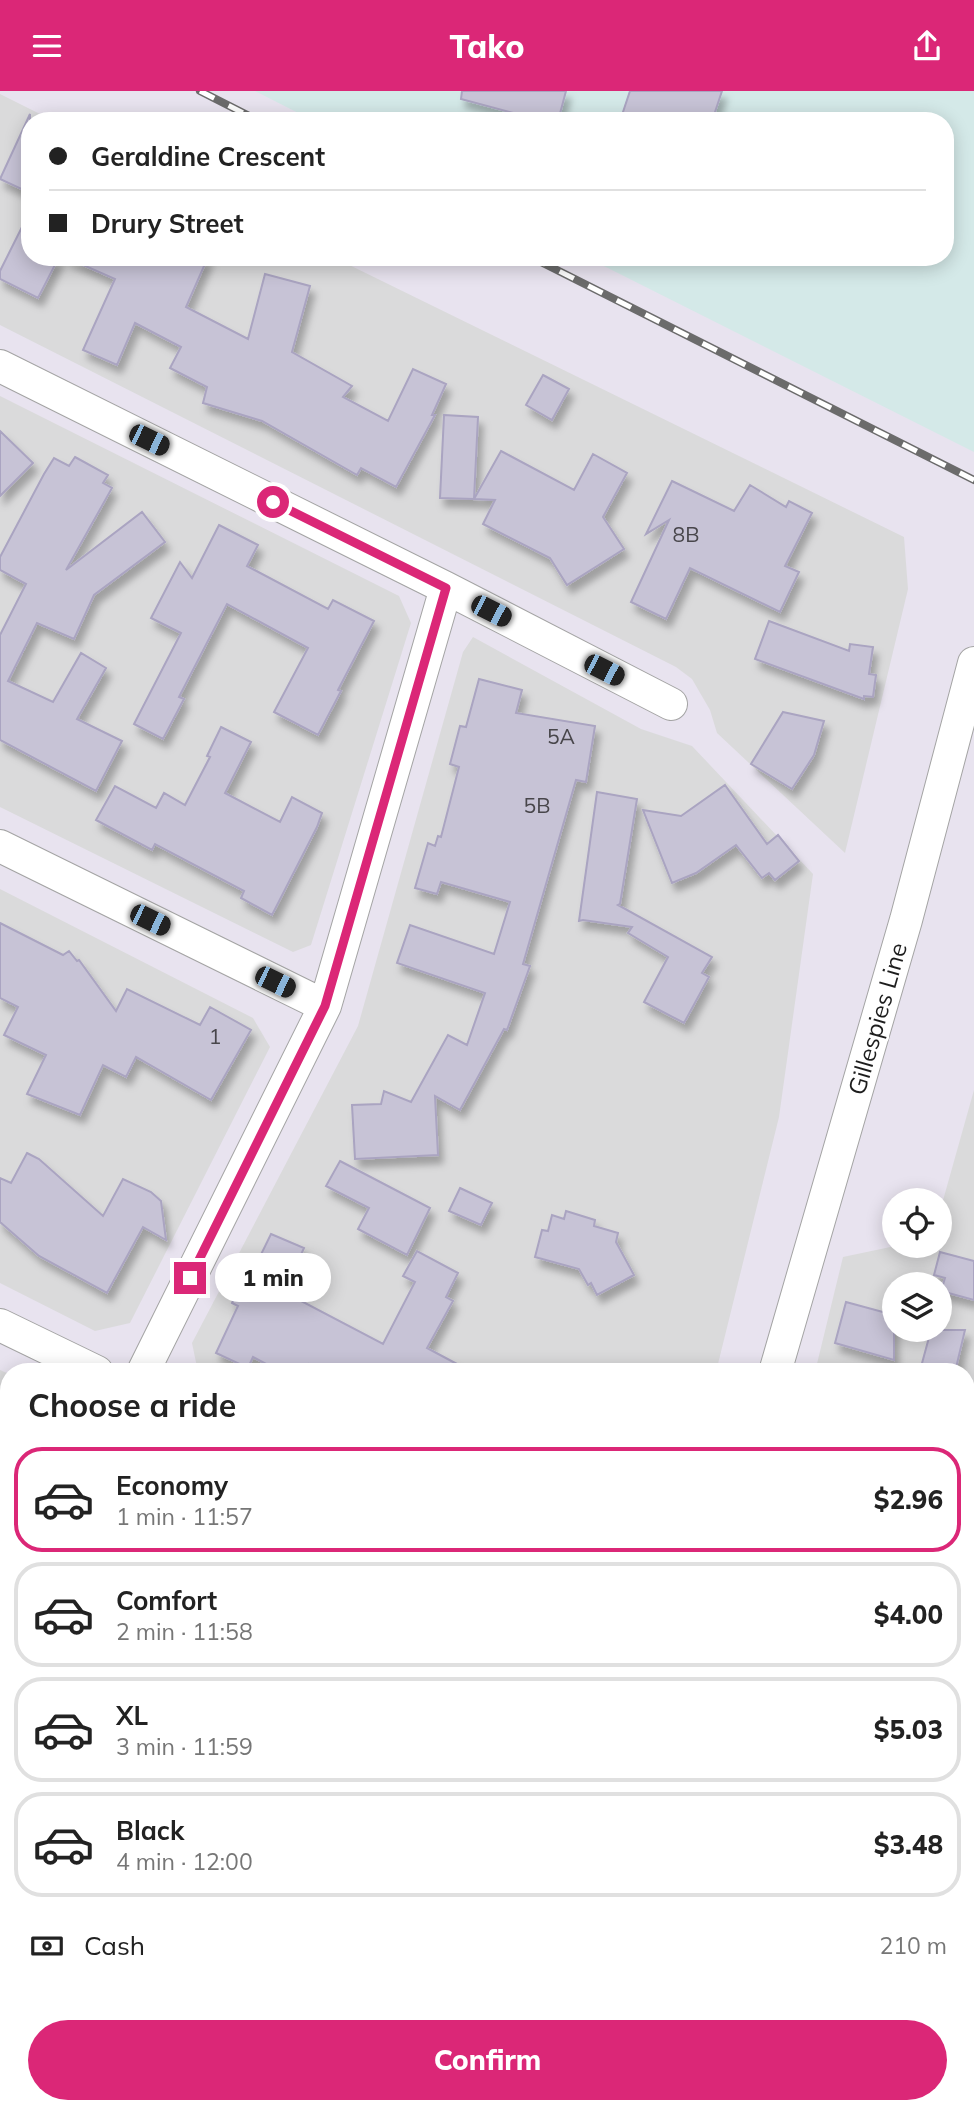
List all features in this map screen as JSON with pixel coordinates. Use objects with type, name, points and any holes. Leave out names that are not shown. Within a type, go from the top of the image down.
[{"type":"street","points":[[0,366],[446,588],[671,704]]},
{"type":"street","points":[[147,1363],[325,1006],[446,588]]},
{"type":"street","name":"Gillespies Line","points":[[778,1363],[902,933],[974,663]]},
{"type":"street","points":[[0,846],[325,1006]]},
{"type":"street","points":[[0,1325],[78,1363]]},
{"type":"shaded area","points":[[255,91],[974,91],[974,452],[604,266],[954,266],[954,112],[296,112]]},
{"type":"shaded area","points":[[0,94],[36,112],[21,112],[21,266],[351,266],[904,537],[908,589],[845,853],[717,733],[710,710],[692,679],[676,667],[0,325]]},
{"type":"shaded area","points":[[0,396],[399,596],[411,623],[311,945],[293,952],[0,807]]},
{"type":"shaded area","points":[[473,637],[641,729],[692,746],[813,874],[779,1117],[718,1363],[196,1363],[192,1343],[358,1026],[463,652]]},
{"type":"shaded area","points":[[0,889],[253,1018],[270,1047],[130,1323],[95,1331],[0,1283]]},
{"type":"shaded area","points":[[974,1090],[974,1363],[817,1363],[843,1257],[882,1249],[882,1258],[952,1258],[952,1188],[946,1188]]},
{"type":"building","points":[[462,91],[566,91],[560,112],[509,112],[461,99]]},
{"type":"building","points":[[630,91],[722,91],[715,112],[623,112]]},
{"type":"building","points":[[21,134],[21,189],[0,179]]},
{"type":"building","points":[[21,229],[21,266],[54,266],[38,298],[0,279],[0,271]]},
{"type":"building","points":[[85,266],[204,266],[186,307],[248,339],[265,274],[310,286],[292,352],[352,386],[343,397],[388,421],[413,369],[446,384],[432,415],[435,415],[396,487],[361,468],[357,475],[262,421],[203,403],[207,387],[170,368],[181,347],[135,323],[117,365],[83,350],[115,279]]},
{"type":"building","points":[[543,375],[569,389],[552,420],[526,405]]},
{"type":"building","points":[[444,415],[478,417],[474,499],[440,498]]},
{"type":"building","points":[[0,431],[33,463],[0,496]]},
{"type":"building","points":[[501,451],[574,490],[593,454],[627,473],[603,517],[624,549],[567,585],[550,558],[483,524],[495,500],[474,499]]},
{"type":"building","points":[[75,457],[108,475],[103,483],[112,488],[66,570],[142,512],[165,542],[94,595],[74,639],[37,623],[8,681],[53,702],[81,653],[106,668],[77,719],[122,741],[96,791],[0,740],[0,635],[26,584],[0,570],[0,557],[54,458],[69,466]]},
{"type":"building","points":[[672,481],[734,511],[750,485],[786,507],[789,501],[812,513],[785,566],[799,572],[780,612],[690,568],[666,619],[631,602],[669,520],[646,534]]},
{"type":"building","points":[[219,525],[258,545],[247,566],[328,609],[333,600],[374,621],[318,735],[274,712],[308,648],[227,604],[179,697],[184,699],[163,739],[134,724],[181,633],[151,618],[180,562],[192,578]]},
{"type":"building","points":[[769,621],[849,651],[850,644],[873,647],[869,674],[876,675],[873,697],[864,696],[864,699],[755,659]]},
{"type":"building","points":[[479,679],[522,690],[516,713],[595,726],[586,782],[576,780],[523,964],[530,966],[507,1030],[504,1029],[460,1110],[435,1096],[438,1155],[355,1159],[352,1105],[381,1104],[384,1091],[411,1102],[448,1035],[467,1045],[485,993],[397,963],[410,925],[494,954],[510,902],[441,882],[437,894],[415,888],[428,843],[435,846],[438,836],[441,837],[459,767],[450,764],[460,726],[466,727]]},
{"type":"building","points":[[783,712],[824,721],[814,755],[792,789],[751,764]]},
{"type":"building","points":[[221,727],[251,742],[225,793],[280,822],[292,797],[322,813],[272,915],[241,898],[244,891],[155,844],[152,850],[96,820],[115,786],[156,808],[164,793],[185,805],[210,757],[207,756]]},
{"type":"building","points":[[725,785],[767,844],[778,835],[799,861],[775,880],[769,873],[762,878],[736,845],[696,873],[672,883],[643,810],[681,816]]},
{"type":"building","points":[[597,792],[637,799],[618,905],[712,957],[702,973],[709,977],[684,1023],[644,1002],[668,957],[628,933],[632,927],[579,921]]},
{"type":"building","points":[[0,923],[63,955],[69,951],[79,960],[116,1011],[127,989],[200,1025],[210,1007],[251,1030],[211,1100],[136,1057],[126,1077],[103,1065],[80,1115],[27,1094],[46,1055],[4,1035],[18,1007],[0,998]]},
{"type":"building","points":[[27,1153],[39,1159],[103,1216],[123,1179],[151,1192],[161,1201],[166,1240],[143,1227],[107,1293],[39,1256],[0,1222],[0,1178],[11,1183]]},
{"type":"building","points":[[340,1161],[430,1208],[407,1255],[358,1229],[369,1208],[326,1186]]},
{"type":"building","points":[[460,1188],[492,1203],[481,1225],[449,1211]]},
{"type":"building","points":[[566,1211],[595,1220],[594,1226],[618,1233],[616,1242],[634,1275],[597,1295],[579,1269],[535,1257],[542,1230],[548,1231],[552,1215],[564,1219]]},
{"type":"building","points":[[271,1234],[304,1248],[284,1292],[383,1344],[415,1282],[403,1276],[417,1251],[458,1273],[446,1297],[453,1301],[427,1348],[455,1363],[264,1363],[253,1357],[250,1363],[237,1363],[216,1353],[238,1306],[232,1303],[244,1277],[249,1279]]},
{"type":"building","points":[[952,1255],[974,1261],[974,1300],[952,1294],[952,1272],[935,1272],[938,1258],[952,1258]]},
{"type":"building","points":[[846,1302],[882,1312],[882,1342],[894,1342],[894,1360],[835,1343]]},
{"type":"building","points":[[952,1330],[965,1330],[957,1363],[922,1363],[928,1342],[952,1342]]},
{"type":"railway","points":[[200,91],[241,112]]},
{"type":"railway","points":[[549,266],[974,480]]},
{"type":"route","points":[[190,1278],[325,1006],[446,588],[273,502]]}]
